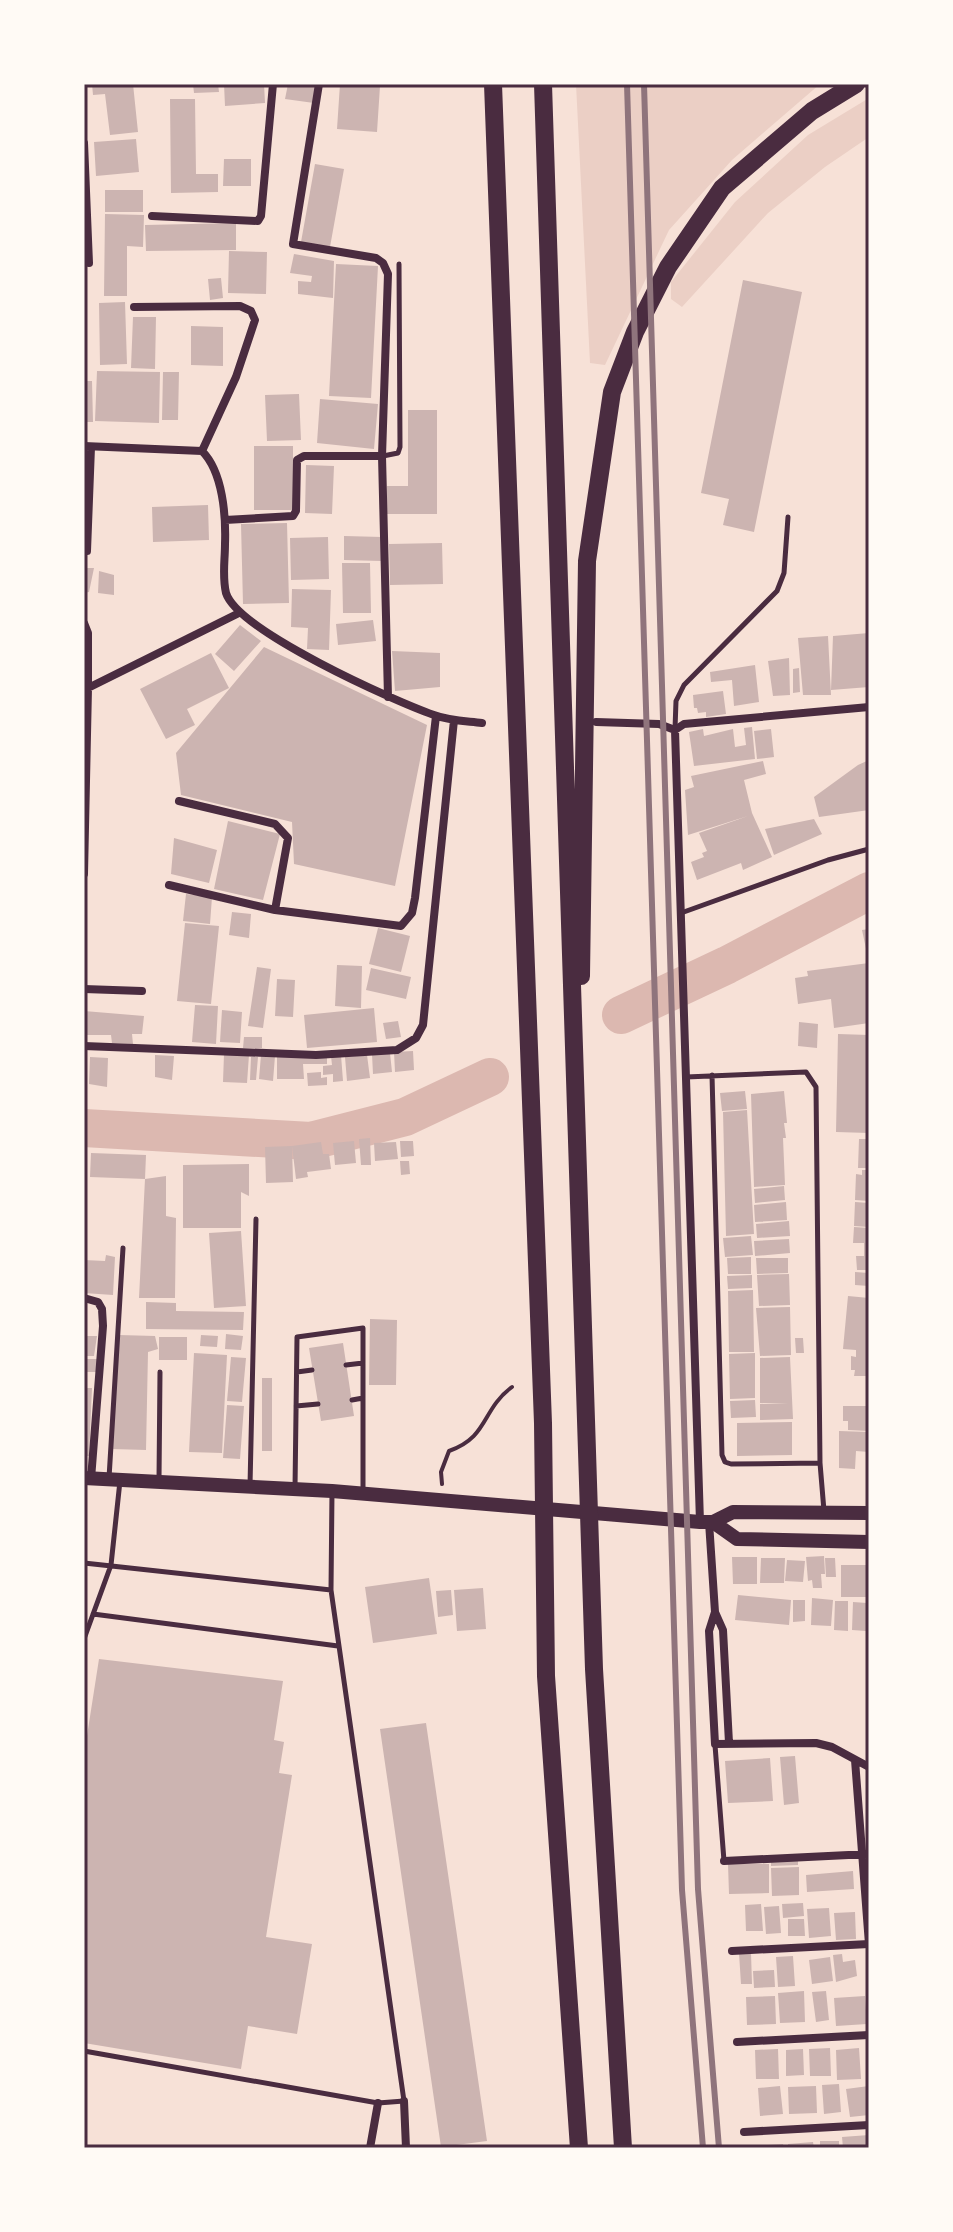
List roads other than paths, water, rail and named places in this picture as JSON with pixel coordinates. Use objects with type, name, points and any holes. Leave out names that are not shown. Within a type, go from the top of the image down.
[{"type":"highway","points":[[493,84],[543,1423],[546,1676],[579,2148]]},
{"type":"highway","points":[[543,84],[584,1424],[594,1669],[623,2148]]},
{"type":"highway","points":[[578,1238],[587,561],[612,392],[635,332],[668,267],[722,188],[812,111],[856,84]]},
{"type":"main road","points":[[87,1479],[332,1491],[444,1503],[707,1522],[733,1512],[869,1513]]},
{"type":"main road","points":[[707,1522],[737,1539],[869,1542]]},
{"type":"street","points":[[152,216],[258,221],[261,216],[273,84]]},
{"type":"street","points":[[319,84],[293,244],[376,258],[383,263],[388,274],[382,456],[388,697]]},
{"type":"street","points":[[84,143],[89,263]]},
{"type":"street","points":[[134,307],[240,306],[251,311],[255,320],[236,377],[202,451]]},
{"type":"street","points":[[87,551],[87,446],[202,451],[216,476],[225,520],[223,574],[227,595],[239,613],[253,624],[388,697],[436,716],[482,723]]},
{"type":"street","points":[[225,520],[293,516],[296,511],[297,460],[304,456],[382,456]]},
{"type":"street","points":[[88,688],[239,613]]},
{"type":"street","points":[[84,623],[88,633],[84,874]]},
{"type":"street","points":[[675,730],[684,724],[869,707]]},
{"type":"street","points":[[169,885],[275,910],[401,926],[408,921],[415,898],[436,716]]},
{"type":"street","points":[[84,1046],[316,1055],[397,1050],[416,1038],[423,1025],[454,720]]},
{"type":"street","points":[[596,722],[659,724],[675,730]]},
{"type":"street","points":[[675,730],[683,1029],[707,1522],[715,1612],[723,1630],[729,1743]]},
{"type":"street","points":[[179,801],[275,824],[284,831],[288,838],[275,910]]},
{"type":"street","points":[[84,989],[142,991]]},
{"type":"street","points":[[84,1298],[98,1302],[102,1309],[103,1326],[87,1479]]},
{"type":"street","points":[[715,1612],[709,1631],[715,1744],[816,1743],[832,1747],[869,1767]]},
{"type":"street","points":[[732,1951],[869,1944],[866,1855],[855,1760]]},
{"type":"street","points":[[724,1861],[866,1855]]},
{"type":"street","points":[[737,2042],[869,2035]]},
{"type":"street","points":[[404,2101],[406,2148]]},
{"type":"street","points":[[370,2148],[378,2103]]},
{"type":"street","points":[[744,2132],[869,2125]]},
{"type":"lane","points":[[382,456],[398,453],[400,447],[399,264]]},
{"type":"lane","points":[[675,730],[676,701],[684,685],[777,591],[784,573],[788,517]]},
{"type":"lane","points":[[680,913],[828,860],[869,849]]},
{"type":"lane","points":[[686,1077],[806,1072],[813,1078],[816,1087],[820,1463],[824,1513]]},
{"type":"lane","points":[[712,1075],[722,1455],[725,1462],[731,1464],[820,1463]]},
{"type":"lane","points":[[250,1487],[256,1219]]},
{"type":"lane","points":[[84,1639],[111,1565],[123,1248]]},
{"type":"lane","points":[[295,1489],[298,1336],[363,1328],[363,1494]]},
{"type":"lane","points":[[346,1365],[363,1363]]},
{"type":"lane","points":[[297,1372],[312,1370]]},
{"type":"lane","points":[[159,1483],[160,1372]]},
{"type":"lane","points":[[352,1400],[363,1398]]},
{"type":"lane","points":[[296,1406],[318,1404]]},
{"type":"lane","points":[[84,2051],[378,2103],[404,2101],[331,1590],[332,1491]]},
{"type":"lane","points":[[84,1563],[331,1590]]},
{"type":"lane","points":[[93,1614],[338,1646]]},
{"type":"lane","points":[[715,1744],[724,1861]]},
{"type":"waterway","points":[[621,1015],[727,965],[869,891]]},
{"type":"waterway","points":[[84,1128],[311,1141],[405,1117],[490,1077]]},
{"type":"railway","points":[[627,84],[682,1890],[703,2148]]},
{"type":"railway","points":[[644,84],[698,1889],[719,2148]]}]
